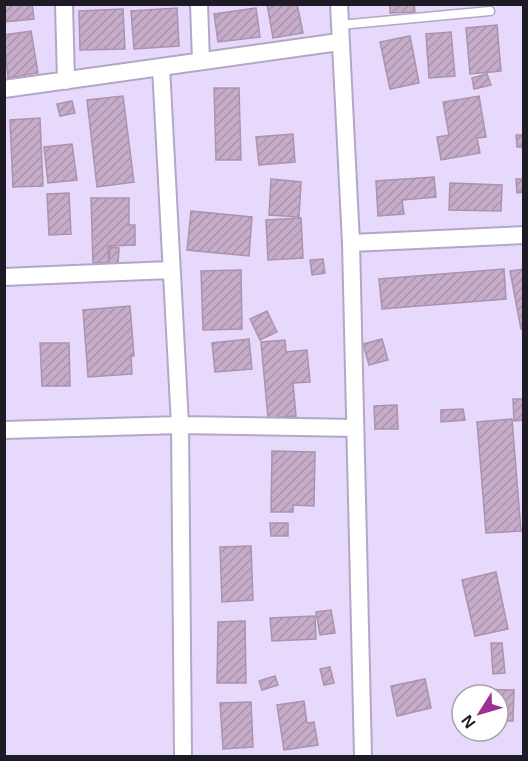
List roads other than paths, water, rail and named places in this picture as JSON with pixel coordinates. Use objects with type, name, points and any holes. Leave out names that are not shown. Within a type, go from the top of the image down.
[{"type":"street","points":[[64,4],[66,81]]},
{"type":"street","points":[[199,4],[201,62]]},
{"type":"street","points":[[339,4],[339,42],[351,243],[363,756]]},
{"type":"street","points":[[4,89],[339,42]]},
{"type":"street","points":[[161,67],[180,425],[183,756]]},
{"type":"street","points":[[351,243],[524,235]]},
{"type":"street","points":[[4,276],[170,270]]},
{"type":"street","points":[[4,430],[180,425],[355,428]]},
{"type":"lane","points":[[339,25],[490,11]]}]
